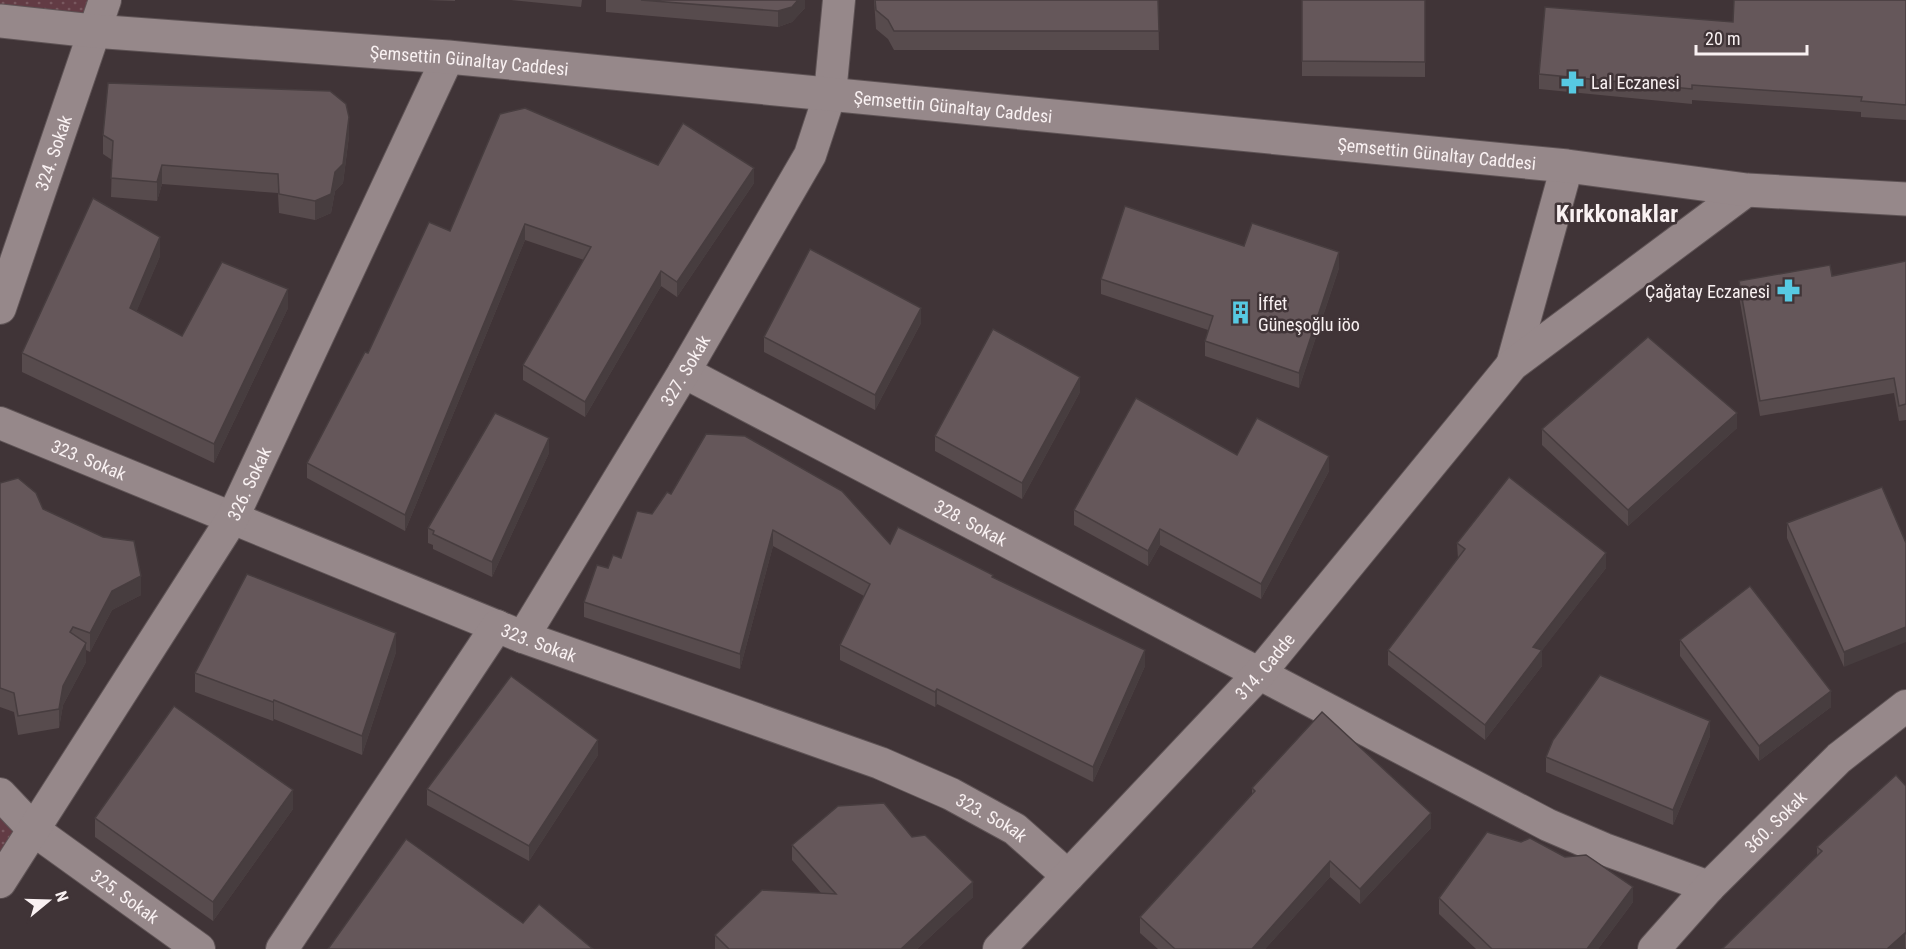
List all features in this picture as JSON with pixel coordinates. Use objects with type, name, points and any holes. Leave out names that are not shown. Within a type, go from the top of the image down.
[{"type":"street","name":"324. Sokak","points":[[0,308],[105,0]]},
{"type":"street","name":"327. Sokak","points":[[282,949],[510,632],[684,372],[810,155],[830,94],[839,0]]},
{"type":"street","name":"Şemsettin Günaltay Caddesi","points":[[0,21],[93,31],[448,57],[1567,166],[1747,190],[1906,199]]},
{"type":"street","name":"326. Sokak","points":[[0,882],[35,831],[232,519],[448,57]]},
{"type":"street","points":[[1512,365],[1567,166]]},
{"type":"street","points":[[1512,365],[1747,190]]},
{"type":"street","name":"314. Cadde","points":[[999,949],[1258,675],[1512,365]]},
{"type":"street","name":"328. Sokak","points":[[684,372],[1258,675],[1548,825],[1604,849],[1709,887]]},
{"type":"street","name":"323. Sokak","points":[[0,423],[510,632],[880,763],[941,789],[1015,829],[1068,876]]},
{"type":"street","name":"360. Sokak","points":[[1654,949],[1709,887],[1839,758],[1906,706]]},
{"type":"street","name":"325. Sokak","points":[[0,794],[35,831],[199,949]]},
{"type":"shaded area","points":[[0,0],[105,0],[93,31],[0,21]]},
{"type":"shaded area","points":[[0,794],[35,831],[0,882]]},
{"type":"building","points":[[641,0],[798,0],[792,7],[778,11]]},
{"type":"building","points":[[875,0],[1158,0],[1159,31],[894,31],[888,20],[876,10]]},
{"type":"building","points":[[1302,0],[1425,0],[1425,62],[1302,61]]},
{"type":"building","points":[[1734,0],[1906,0],[1906,105],[1861,101],[1862,97],[1692,85],[1692,89],[1539,74],[1545,7],[1733,22]]},
{"type":"building","points":[[108,83],[330,91],[346,104],[349,117],[343,164],[335,172],[331,194],[315,201],[279,194],[278,174],[162,165],[157,182],[111,178],[113,141],[103,135]]},
{"type":"building","points":[[525,108],[658,165],[683,123],[754,168],[677,282],[661,271],[585,402],[523,365],[591,247],[525,224],[405,515],[307,463],[365,352],[368,353],[429,222],[450,231],[500,114]]},
{"type":"building","points":[[93,198],[160,237],[130,308],[182,336],[222,262],[288,289],[214,444],[22,353]]},
{"type":"building","name":"İffet Güneşoğlu iöo","points":[[1125,206],[1244,246],[1252,223],[1339,252],[1299,373],[1205,341],[1213,316],[1101,279]]},
{"type":"building","points":[[810,249],[921,308],[875,395],[764,337]]},
{"type":"building","points":[[1906,261],[1906,404],[1899,406],[1894,378],[1760,401],[1739,281],[1830,265],[1832,276]]},
{"type":"building","points":[[993,329],[1080,377],[1022,483],[935,436]]},
{"type":"building","points":[[1648,337],[1737,413],[1628,510],[1542,429]]},
{"type":"building","points":[[1136,398],[1237,455],[1257,418],[1329,456],[1261,584],[1160,529],[1148,551],[1074,510]]},
{"type":"building","points":[[495,413],[549,438],[492,562],[433,534],[434,531],[428,528]]},
{"type":"building","points":[[706,434],[745,436],[842,491],[890,544],[898,527],[993,575],[992,577],[1145,650],[1093,767],[937,689],[935,692],[840,645],[870,584],[773,530],[740,654],[584,602],[597,565],[608,568],[613,555],[621,558],[637,511],[652,514],[667,492],[671,494]]},
{"type":"building","points":[[1509,477],[1606,553],[1533,647],[1542,650],[1485,725],[1388,650],[1465,549],[1457,543]]},
{"type":"building","points":[[18,478],[36,493],[43,509],[103,537],[134,541],[141,576],[112,591],[90,633],[73,627],[70,632],[86,643],[63,686],[59,709],[18,716],[14,693],[0,688],[0,483]]},
{"type":"building","points":[[1882,487],[1906,543],[1906,627],[1844,652],[1787,523]]},
{"type":"building","points":[[247,574],[396,633],[362,736],[274,700],[273,702],[195,673]]},
{"type":"building","points":[[1750,586],[1831,691],[1759,746],[1680,640]]},
{"type":"building","points":[[1600,675],[1710,721],[1673,810],[1546,757],[1553,740]]},
{"type":"building","points":[[511,676],[598,740],[529,846],[427,789]]},
{"type":"building","points":[[174,706],[293,790],[213,902],[95,818]]},
{"type":"building","points":[[1322,712],[1431,813],[1360,889],[1330,861],[1252,949],[1175,949],[1140,917],[1255,791],[1252,788]]},
{"type":"building","points":[[1896,775],[1906,786],[1906,934],[1887,949],[1722,949],[1822,851],[1817,847]]},
{"type":"building","points":[[884,803],[912,837],[925,835],[973,882],[901,949],[729,949],[715,935],[762,890],[836,894],[792,845],[838,806]]},
{"type":"building","points":[[1487,832],[1521,842],[1530,838],[1565,857],[1586,855],[1633,887],[1587,949],[1492,949],[1439,898]]},
{"type":"building","points":[[406,839],[523,923],[539,904],[593,949],[328,949]]},
{"type":"place","name":"Lal Eczanesi","points":[[1573,82]]},
{"type":"place","name":"Çağatay Eczanesi","points":[[1788,291]]},
{"type":"place","name":"İffet Güneşoğlu iöo","points":[[1240,313]]},
{"type":"district","name":"Kırkkonaklar","points":[[1617,214]]}]
